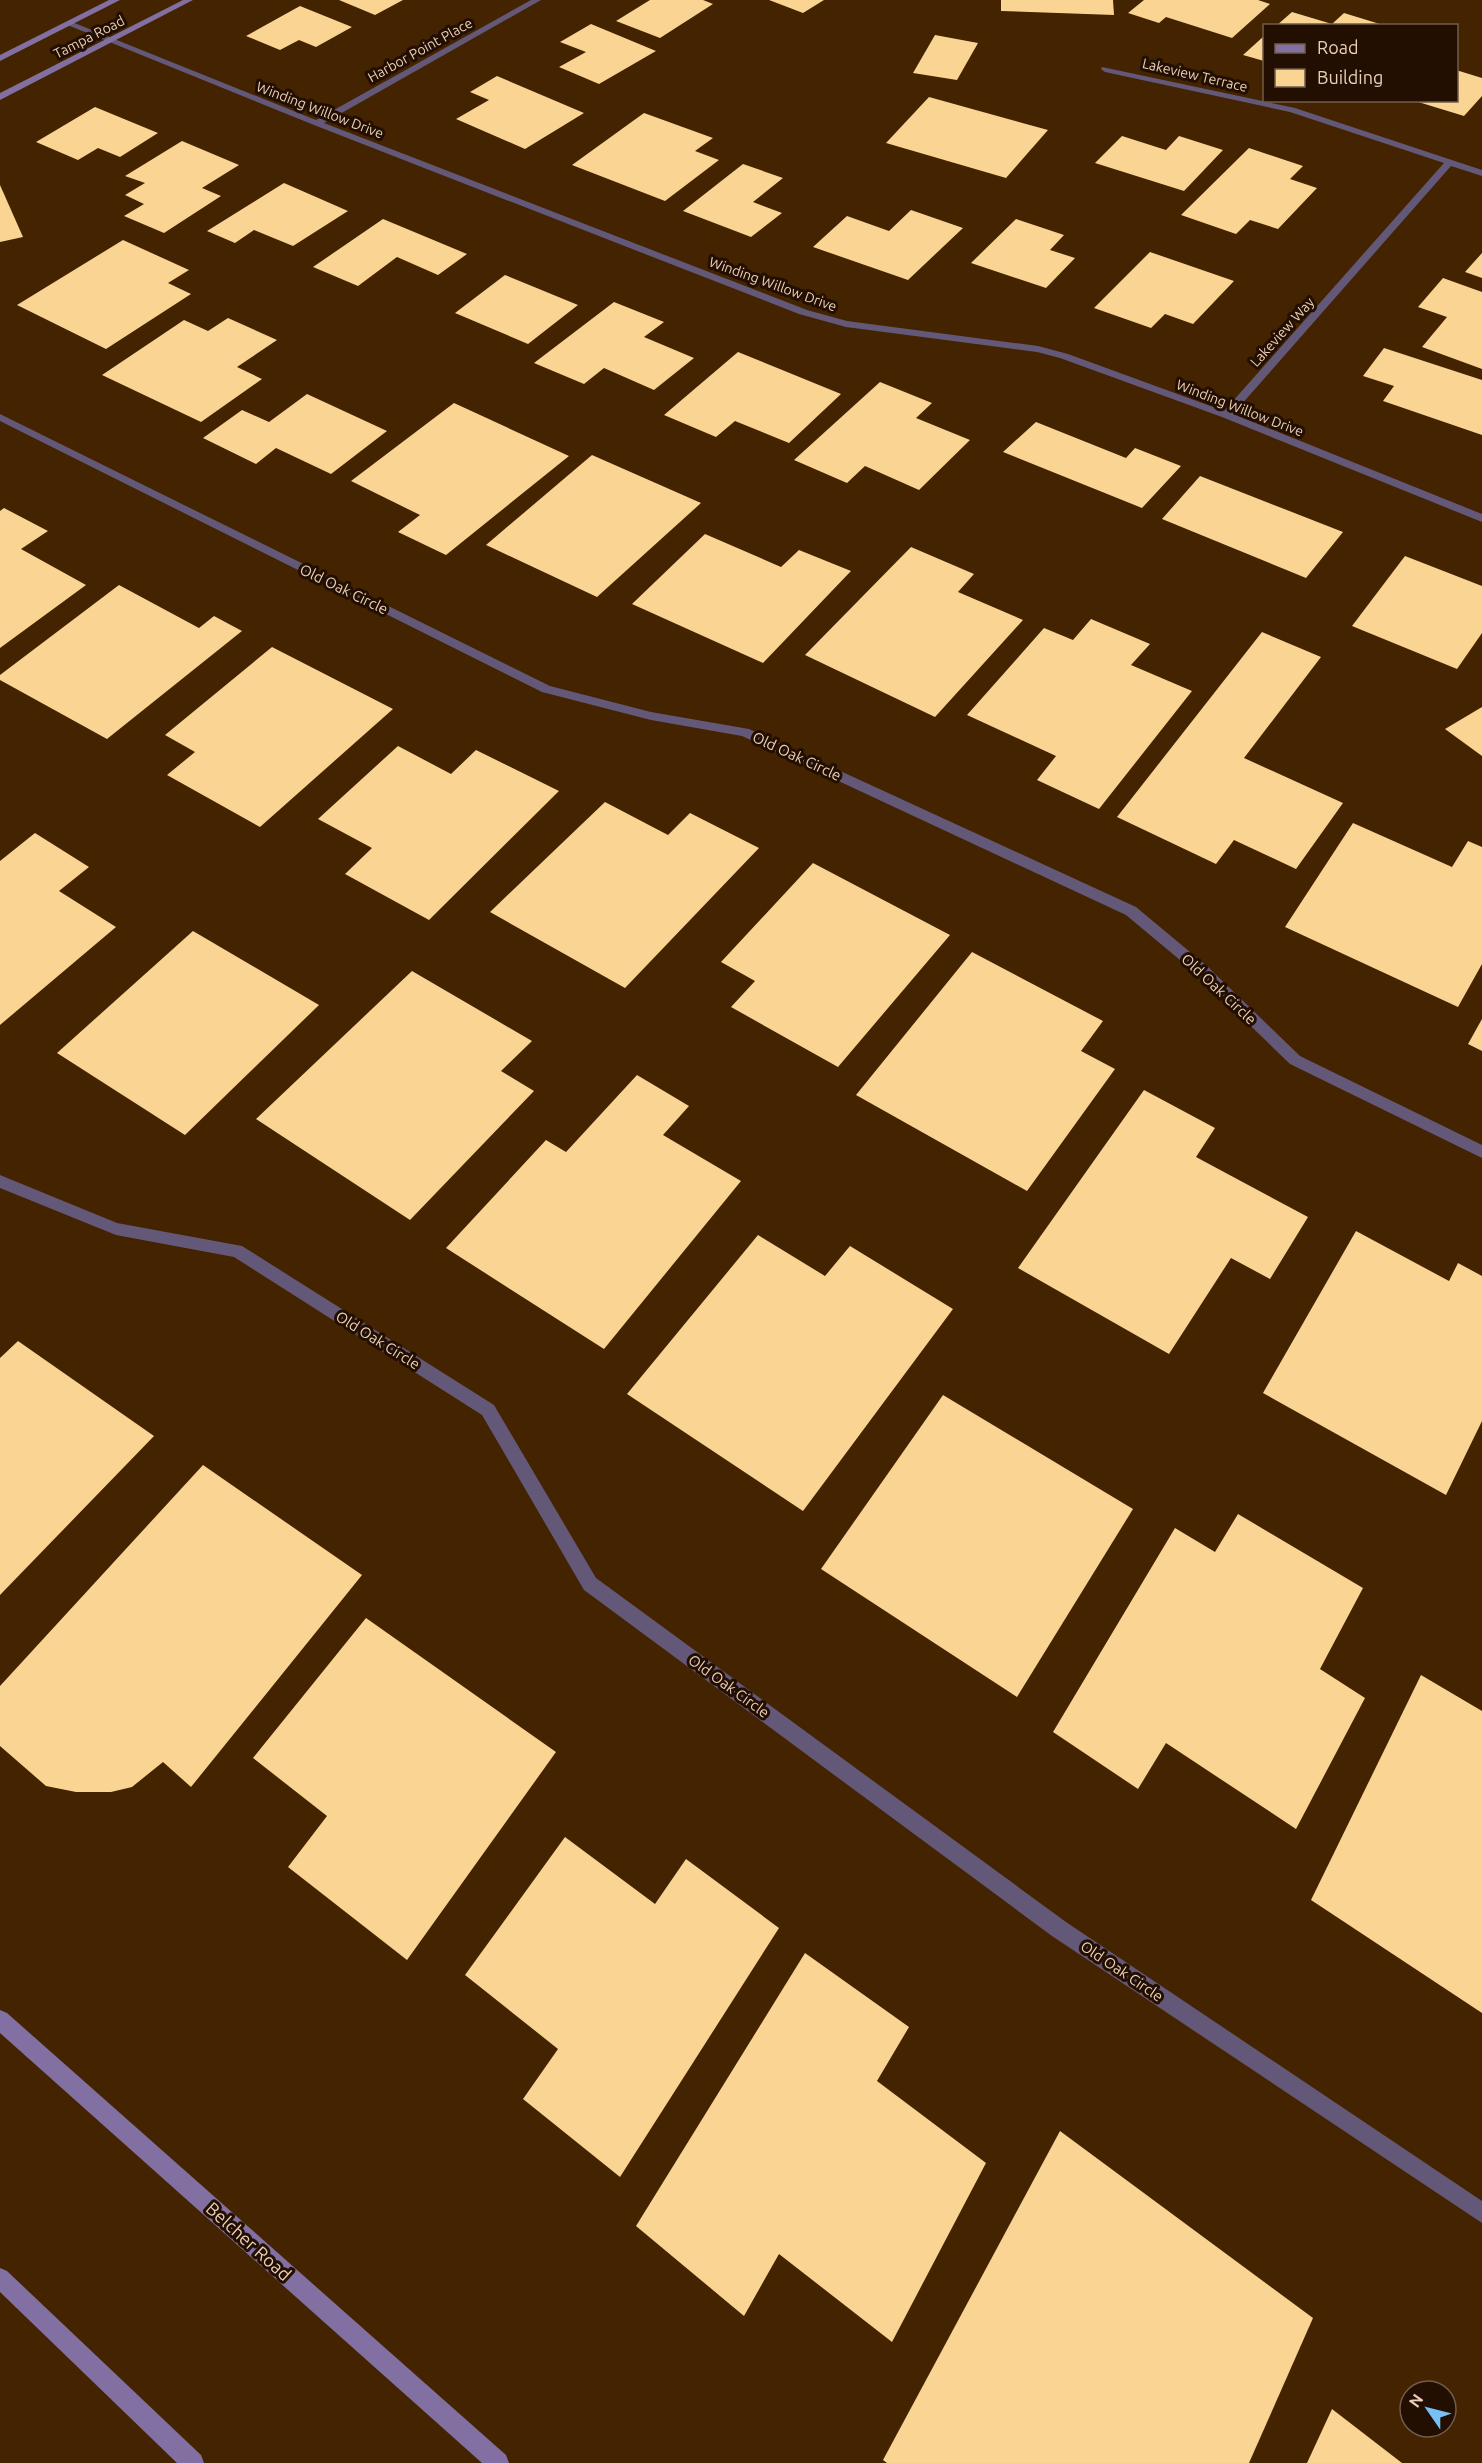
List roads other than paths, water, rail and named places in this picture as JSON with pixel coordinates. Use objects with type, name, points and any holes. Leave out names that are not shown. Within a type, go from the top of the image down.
[{"type":"main road","name":"Tampa Road","points":[[0,58],[116,0]]},
{"type":"main road","name":"Tampa Road","points":[[0,97],[189,0]]},
{"type":"main road","name":"Belcher Road","points":[[0,2020],[498,2463]]},
{"type":"main road","points":[[0,2278],[193,2463]]},
{"type":"street","name":"Harbor Point Place","points":[[317,123],[537,0]]},
{"type":"street","name":"Winding Willow Drive","points":[[69,24],[803,312],[846,324],[1038,349],[1064,356],[1226,415],[1482,518]]},
{"type":"street","name":"Lakeview Terrace","points":[[1106,69],[1292,110],[1482,173]]},
{"type":"street","name":"Lakeview Way","points":[[1226,415],[1449,163]]},
{"type":"street","name":"Old Oak Circle","points":[[0,417],[546,689],[651,716],[746,732],[1131,911],[1203,971],[1295,1060],[1482,1152]]},
{"type":"street","name":"Old Oak Circle","points":[[0,1181],[116,1229],[237,1251],[488,1410],[591,1584],[1059,1929],[1482,2213]]}]
